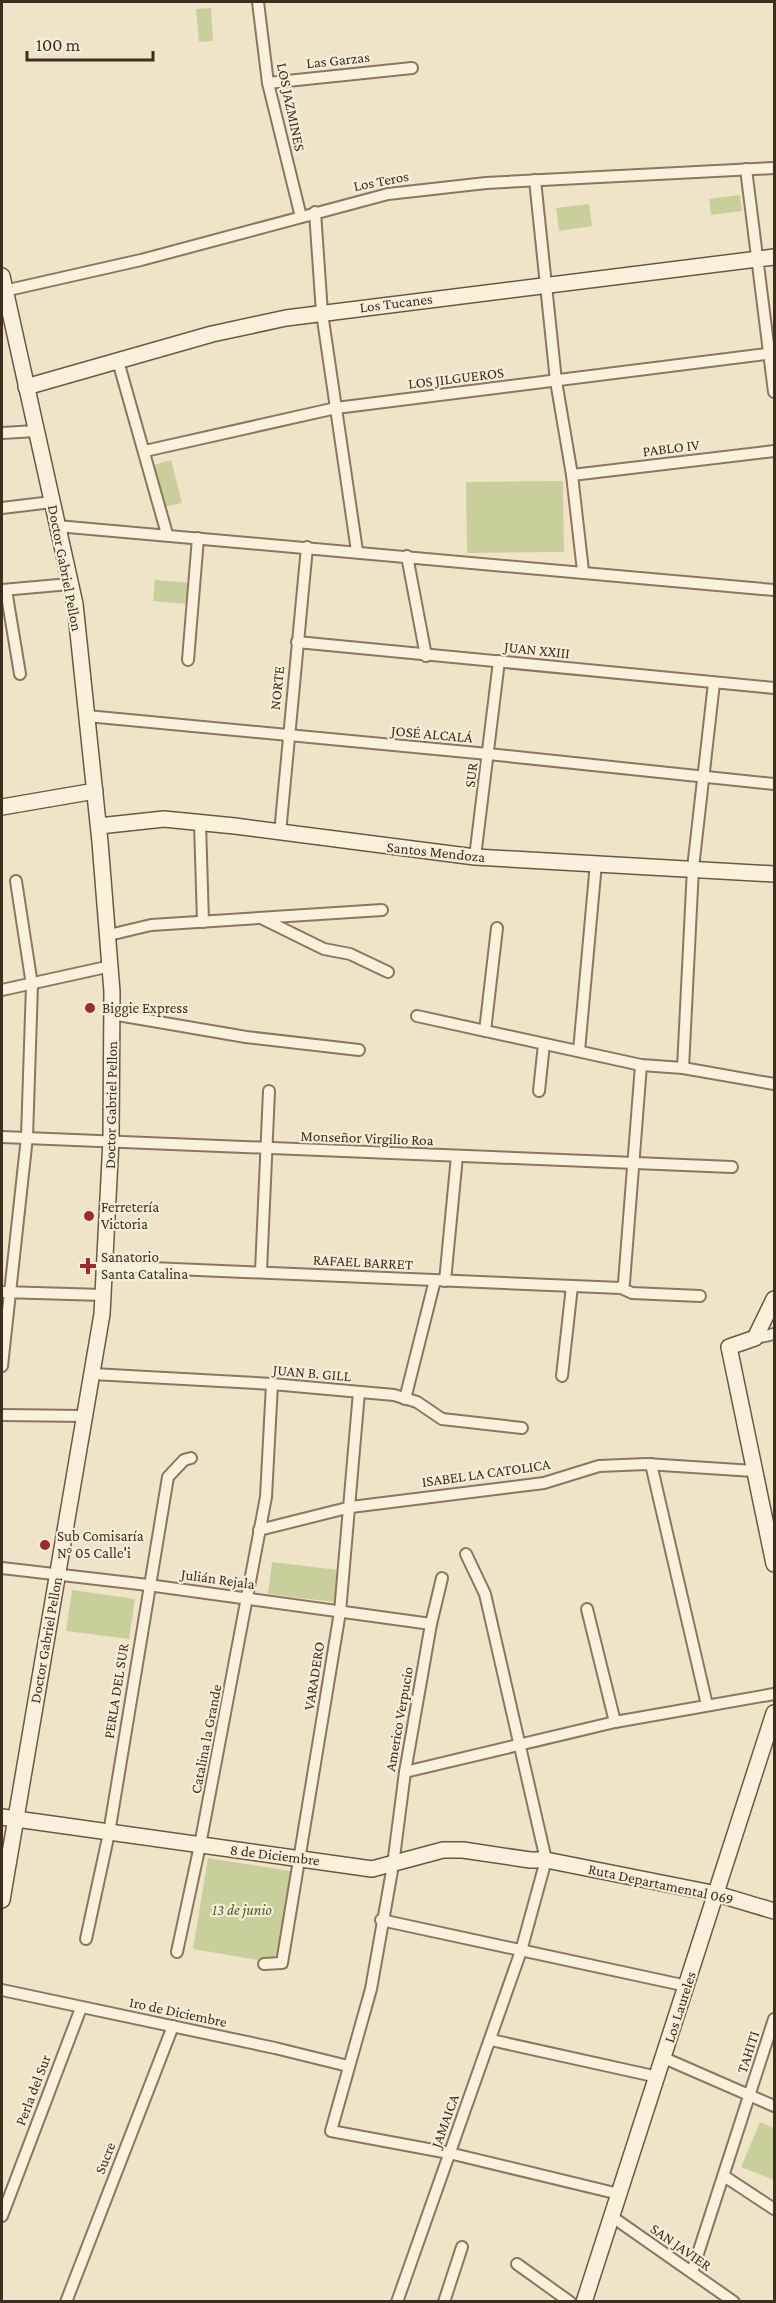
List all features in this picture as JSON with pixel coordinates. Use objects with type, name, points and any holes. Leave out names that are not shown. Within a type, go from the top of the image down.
[{"type":"street","name":"LOS JAZMINES","points":[[258,2],[268,82],[301,217]]},
{"type":"street","name":"Las Garzas","points":[[268,82],[412,68]]},
{"type":"street","name":"Los Teros","points":[[3,292],[141,260],[315,212],[410,191],[535,180],[774,168]]},
{"type":"street","points":[[746,169],[757,260],[772,353],[774,392]]},
{"type":"street","points":[[535,180],[556,381],[572,476],[583,571]]},
{"type":"street","points":[[315,212],[322,313],[357,551]]},
{"type":"street","name":"Los Tucanes","points":[[26,387],[212,334],[322,313],[774,257]]},
{"type":"street","name":"Doctor Gabriel Pellon","points":[[2,1900],[8,1818],[58,1574],[93,1374],[103,1295],[111,1140],[112,1014],[109,935],[99,826],[70,584],[3,292]]},
{"type":"street","name":"LOS JILGUEROS","points":[[145,451],[336,408],[772,353]]},
{"type":"street","points":[[118,361],[167,534]]},
{"type":"street","points":[[2,434],[36,431]]},
{"type":"street","name":"PABLO IV","points":[[572,476],[774,451]]},
{"type":"street","points":[[2,508],[52,502]]},
{"type":"street","points":[[57,526],[583,571],[774,590]]},
{"type":"street","points":[[188,660],[198,538]]},
{"type":"street","name":"NORTE","points":[[280,833],[287,736],[307,547]]},
{"type":"street","points":[[407,556],[426,656]]},
{"type":"street","points":[[20,674],[4,590],[70,584]]},
{"type":"street","name":"JUAN XXIII","points":[[297,642],[774,688]]},
{"type":"street","name":"SUR","points":[[475,857],[499,661]]},
{"type":"street","points":[[683,1068],[693,868],[714,682]]},
{"type":"street","name":"JOSÉ ALCALÁ","points":[[87,716],[774,784]]},
{"type":"street","points":[[2,807],[95,791]]},
{"type":"street","name":"Santos Mendoza","points":[[99,826],[164,819],[475,857],[774,874]]},
{"type":"street","points":[[200,823],[203,922]]},
{"type":"street","points":[[579,1051],[596,863]]},
{"type":"street","points":[[2,1366],[6,1292],[27,1137],[32,985],[16,881]]},
{"type":"street","points":[[109,935],[151,925],[382,910]]},
{"type":"street","points":[[260,918],[324,949],[350,954],[388,972]]},
{"type":"street","points":[[486,1031],[497,928]]},
{"type":"street","points":[[2,990],[111,966]]},
{"type":"street","points":[[112,1014],[246,1037],[359,1050]]},
{"type":"street","points":[[417,1016],[641,1065],[683,1068],[774,1084]]},
{"type":"street","points":[[539,1091],[544,1044]]},
{"type":"street","points":[[621,1288],[624,1283],[641,1065]]},
{"type":"street","points":[[261,1272],[269,1091]]},
{"type":"street","name":"Monseñor Virgilio Roa","points":[[2,1137],[732,1167]]},
{"type":"street","points":[[405,1399],[440,1281],[457,1156]]},
{"type":"street","name":"RAFAEL BARRET","points":[[105,1266],[621,1288],[632,1293],[700,1296]]},
{"type":"street","points":[[562,1376],[572,1286]]},
{"type":"street","points":[[6,1292],[103,1295]]},
{"type":"street","points":[[755,1338],[774,1299]]},
{"type":"street","points":[[774,1334],[729,1347],[774,1564]]},
{"type":"street","name":"JUAN B. GILL","points":[[93,1374],[272,1384],[359,1392],[417,1402],[442,1419],[522,1428]]},
{"type":"street","name":"Catalina la Grande","points":[[177,1952],[248,1598],[267,1480],[272,1384]]},
{"type":"street","name":"VARADERO","points":[[264,1964],[279,1965],[282,1962],[301,1857],[340,1612],[351,1507],[359,1392]]},
{"type":"street","points":[[2,1415],[86,1416]]},
{"type":"street","name":"PERLA DEL SUR","points":[[86,1939],[109,1833],[148,1585],[168,1477],[184,1460],[191,1458]]},
{"type":"street","points":[[651,1464],[706,1705]]},
{"type":"street","name":"ISABEL LA CATOLICA","points":[[259,1530],[351,1507],[544,1483],[599,1466],[651,1464],[754,1471]]},
{"type":"street","points":[[466,1554],[485,1594],[546,1860]]},
{"type":"street","name":"Julián Rejala","points":[[2,1568],[248,1598],[431,1624]]},
{"type":"street","name":"Americo Verpucio","points":[[442,1578],[431,1624],[405,1772],[393,1865],[381,1920],[371,1989],[331,2131],[449,2153]]},
{"type":"street","points":[[587,1609],[615,1722]]},
{"type":"street","points":[[405,1772],[615,1722],[774,1694]]},
{"type":"street","name":"Los Laureles","points":[[584,2301],[774,1713]]},
{"type":"street","name":"8 de Diciembre","points":[[8,1818],[301,1857],[372,1869],[443,1850],[463,1850],[530,1860],[546,1860]]},
{"type":"street","name":"Ruta Departamental 069","points":[[546,1860],[717,1894],[774,1911]]},
{"type":"street","name":"JAMAICA","points":[[397,2301],[491,2040],[521,1951],[546,1860]]},
{"type":"street","points":[[381,1920],[687,1986]]},
{"type":"street","name":"1ro de Diciembre","points":[[2,1990],[348,2066]]},
{"type":"street","name":"Perla del Sur","points":[[2,2216],[81,2008]]},
{"type":"street","name":"TAHITI","points":[[692,2272],[774,2019]]},
{"type":"street","name":"Sucre","points":[[66,2301],[173,2026]]},
{"type":"street","points":[[491,2040],[658,2077]]},
{"type":"street","points":[[664,2058],[774,2106]]},
{"type":"street","points":[[449,2153],[619,2194]]},
{"type":"street","points":[[724,2176],[774,2209]]},
{"type":"street","name":"SAN JAVIER","points":[[611,2216],[734,2301]]},
{"type":"street","points":[[444,2301],[462,2247]]},
{"type":"street","points":[[517,2264],[570,2301]]},
{"type":"green space","points":[[211,8],[213,41],[199,42],[196,9]]},
{"type":"green space","points":[[740,195],[742,211],[711,215],[709,199]]},
{"type":"green space","points":[[589,204],[592,226],[559,231],[556,208]]},
{"type":"green space","points":[[171,460],[182,503],[165,507],[154,465]]},
{"type":"green space","points":[[563,481],[564,552],[467,553],[466,482]]},
{"type":"green space","points":[[155,580],[190,583],[188,604],[153,601]]},
{"type":"green space","points":[[272,1562],[338,1570],[334,1602],[268,1594]]},
{"type":"green space","points":[[72,1590],[135,1599],[129,1639],[66,1631]]},
{"type":"green space","name":"13 de junio","points":[[208,1858],[291,1871],[276,1963],[193,1949]]},
{"type":"green space","points":[[760,2122],[774,2128],[774,2180],[741,2167]]},
{"type":"place","name":"Biggie Express","points":[[90,1008]]},
{"type":"place","name":"Ferretería Victoria","points":[[89,1216]]},
{"type":"place","name":"Sanatorio Santa Catalina","points":[[88,1266]]},
{"type":"place","name":"Sub Comisaría N° 05 Calle'i","points":[[45,1545]]}]
